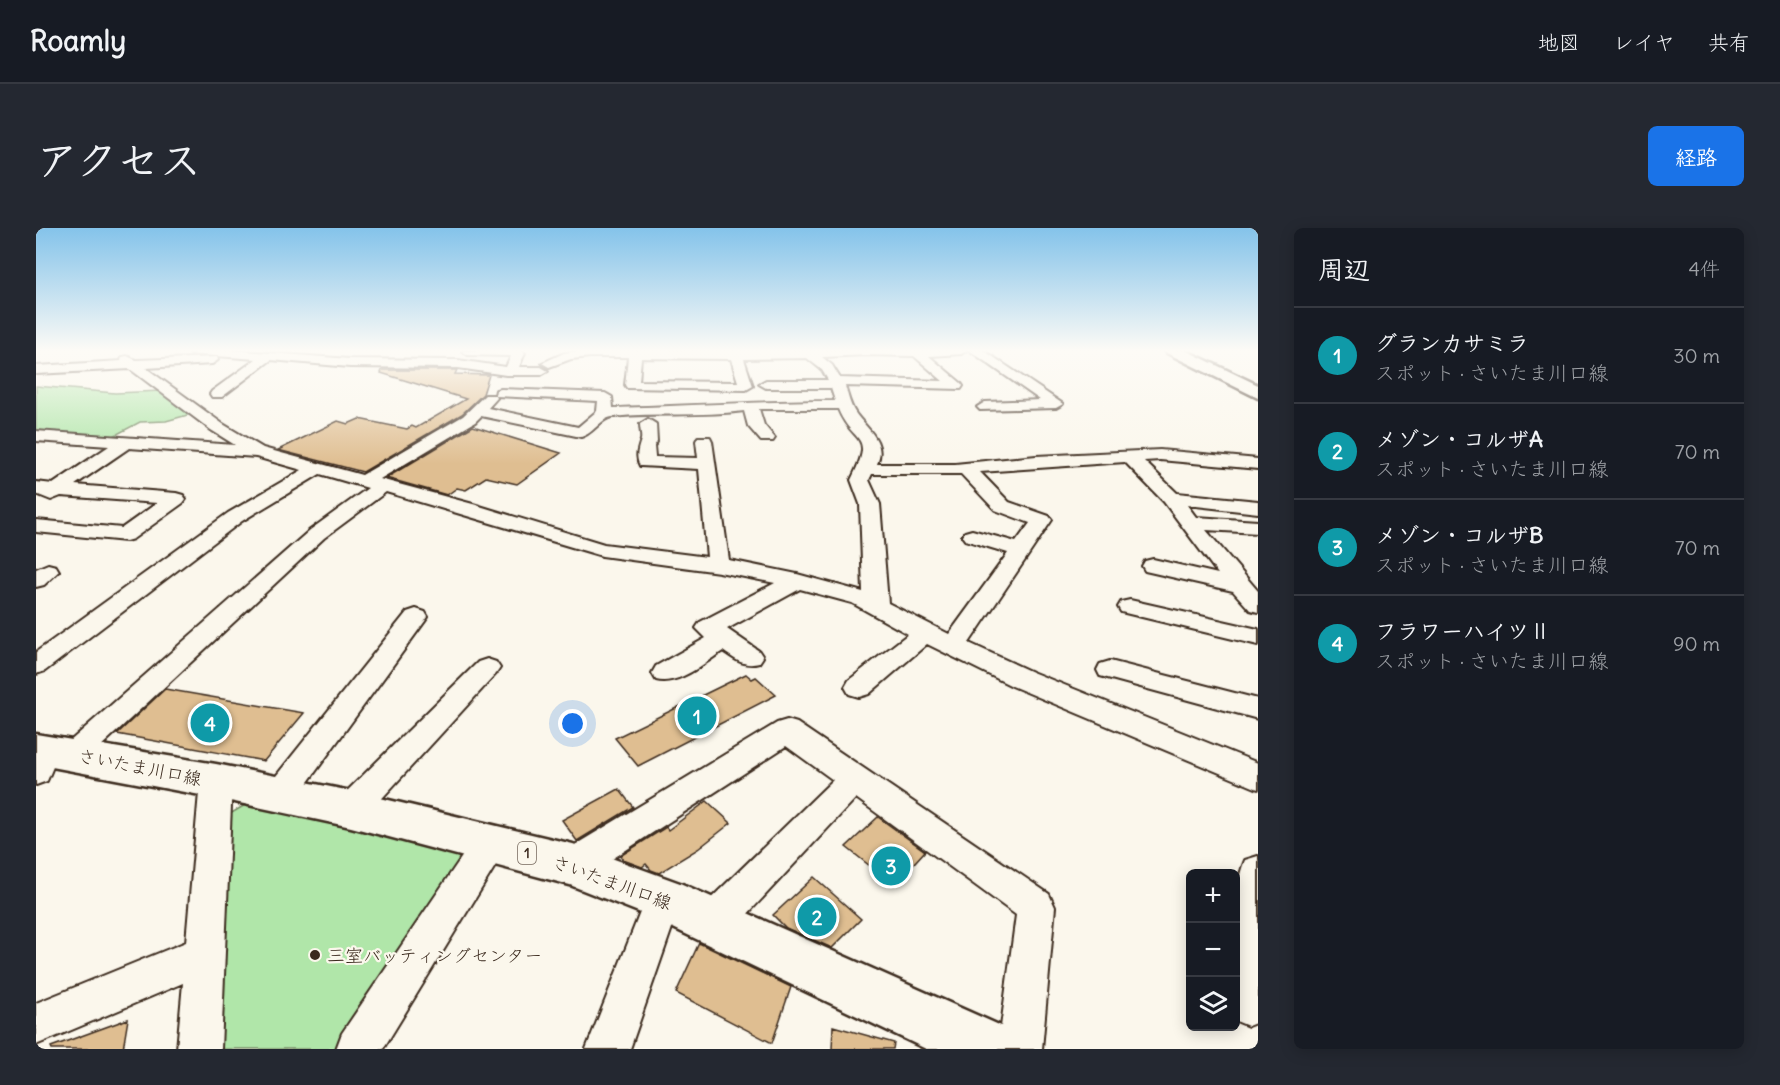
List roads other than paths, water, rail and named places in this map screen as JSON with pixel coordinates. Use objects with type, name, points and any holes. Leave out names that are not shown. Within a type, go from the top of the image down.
[{"type":"main road","name":"さいたま川口線","points":[[47,756],[216,781],[351,809],[573,865],[663,899],[988,1049]]},
{"type":"street","points":[[165,388],[217,427],[258,452]]},
{"type":"street","points":[[217,394],[223,388]]},
{"type":"street","points":[[47,756],[317,534],[375,483],[469,419],[484,402],[507,388]]},
{"type":"street","points":[[837,388],[847,413],[870,441],[871,458],[860,480],[870,504],[876,607]]},
{"type":"street","points":[[985,407],[1056,404],[1032,388]]},
{"type":"street","points":[[501,393],[605,397],[605,413]]},
{"type":"street","points":[[478,411],[580,432],[605,413],[721,410],[750,406],[843,405]]},
{"type":"street","points":[[750,406],[756,426],[767,438]]},
{"type":"street","points":[[648,424],[649,442],[646,445],[646,462],[707,464]]},
{"type":"street","points":[[36,436],[258,452],[538,529],[602,550],[719,565],[797,581],[860,598],[925,633],[1022,678],[1258,776]]},
{"type":"street","points":[[704,441],[719,565]]},
{"type":"street","points":[[36,504],[123,444]]},
{"type":"street","points":[[865,469],[966,468],[1161,455],[1258,464]]},
{"type":"street","points":[[1129,456],[1171,498],[1240,586],[1258,605]]},
{"type":"street","points":[[36,665],[235,517],[318,468]]},
{"type":"street","points":[[954,646],[1042,520],[1002,506],[966,468]]},
{"type":"street","points":[[36,488],[176,499],[126,535],[36,526]]},
{"type":"street","points":[[1171,498],[1258,507]]},
{"type":"street","points":[[1191,523],[1258,527]]},
{"type":"street","points":[[972,536],[1020,550]]},
{"type":"street","points":[[1153,566],[1240,586]]},
{"type":"street","points":[[750,657],[709,628],[797,581]]},
{"type":"street","points":[[1130,607],[1258,638]]},
{"type":"street","points":[[280,795],[416,617]]},
{"type":"street","points":[[859,687],[925,633]]},
{"type":"street","points":[[666,673],[724,639]]},
{"type":"street","points":[[351,809],[487,668]]},
{"type":"street","points":[[1110,670],[1258,709]]},
{"type":"street","points":[[573,865],[787,730],[1036,907],[1020,1049]]},
{"type":"street","points":[[713,923],[854,779]]},
{"type":"street","points":[[198,1049],[216,781]]},
{"type":"street","points":[[358,1049],[490,844]]},
{"type":"street","points":[[1248,1005],[1258,872]]},
{"type":"street","points":[[608,1049],[663,899]]},
{"type":"street","points":[[36,1024],[205,954]]},
{"type":"place","name":"グランカサミラ","points":[[697,716]]},
{"type":"place","name":"フラワーハイツⅡ","points":[[210,723]]},
{"type":"place","name":"メゾン・コルザB","points":[[891,866]]},
{"type":"place","name":"メゾン・コルザA","points":[[817,917]]},
{"type":"place","name":"三室バッティングセンター","points":[[315,955]]}]
